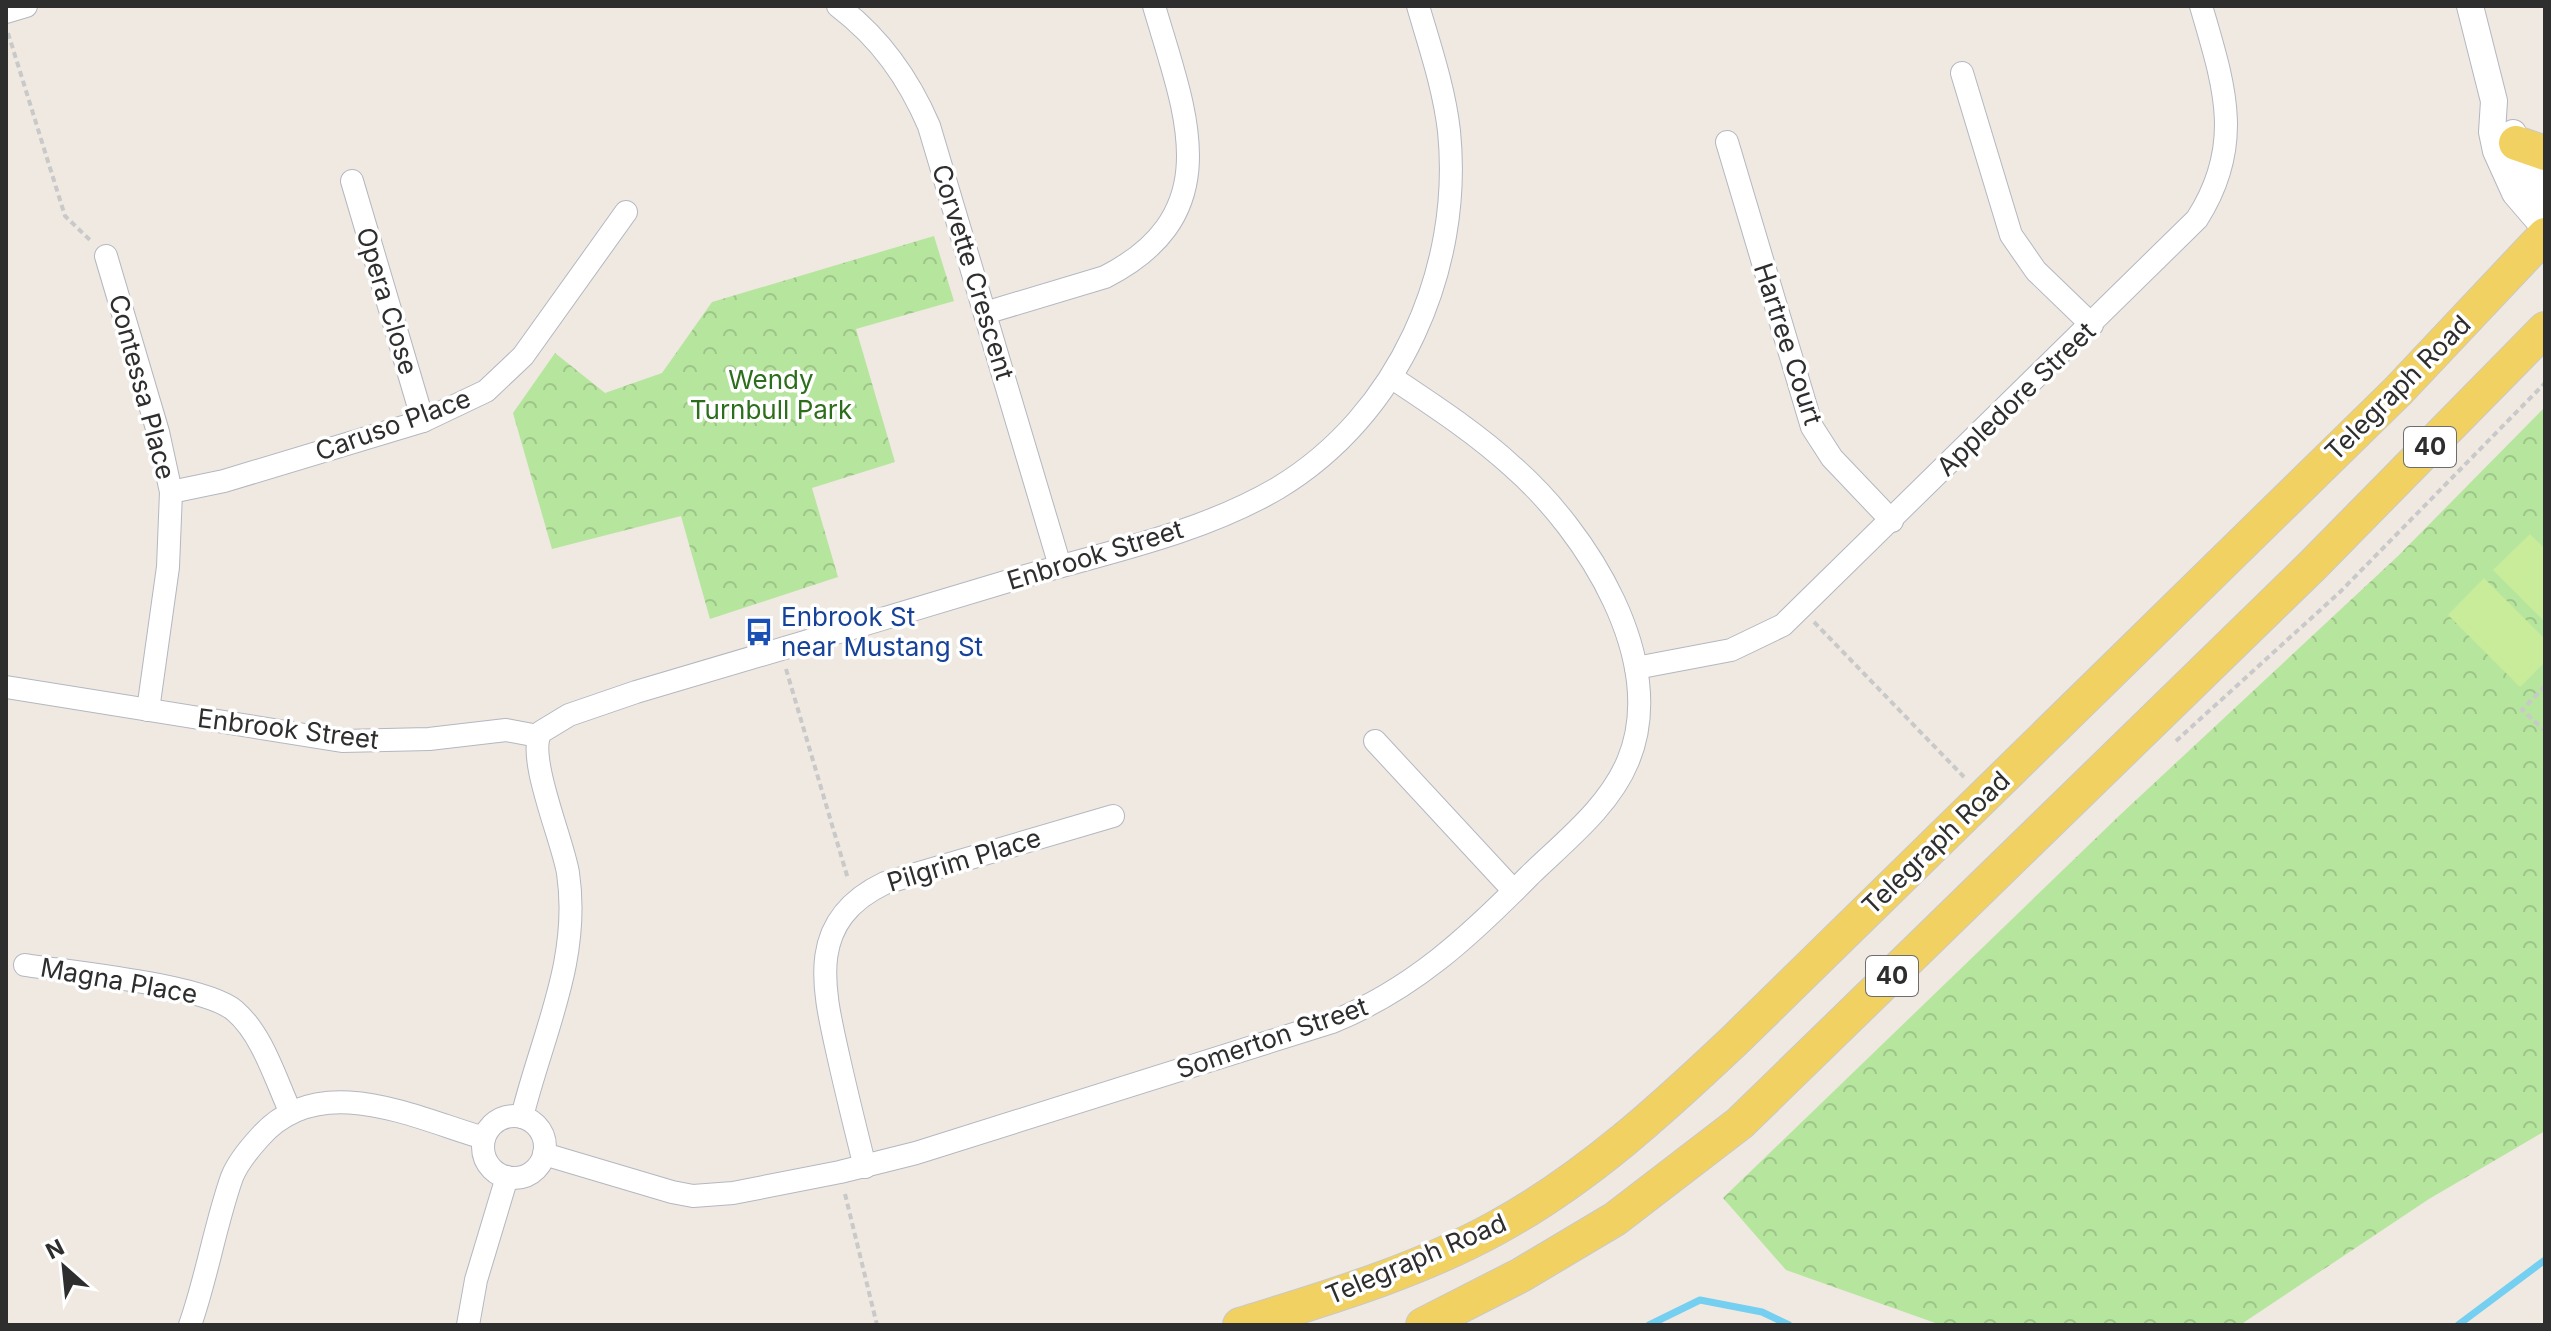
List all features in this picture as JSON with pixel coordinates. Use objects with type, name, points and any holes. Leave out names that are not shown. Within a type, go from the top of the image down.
[{"type":"main road","name":"Telegraph Road","points":[[1240,1325],[1365,1285],[1482,1235],[1559,1188],[1630,1134],[1735,1040],[2398,391],[2545,235]]},
{"type":"main road","name":"40","points":[[1423,1325],[1521,1275],[1615,1219],[1740,1123],[2313,565],[2545,329]]},
{"type":"street","points":[[6,12],[26,6]]},
{"type":"street","name":"Corvette Crescent","points":[[838,6],[881,45],[910,84],[929,126],[1060,566]]},
{"type":"street","points":[[985,313],[1105,277],[1122,268],[1151,246],[1179,207],[1189,169],[1189,130],[1154,6]]},
{"type":"street","name":"Enbrook Street","points":[[6,687],[342,741],[429,739],[506,730],[538,736],[551,724],[586,709],[1213,518],[1276,489],[1325,453],[1353,426],[1391,377],[1428,302],[1446,237],[1450,198],[1449,130],[1443,92],[1418,6]]},
{"type":"street","name":"Appledore Street","points":[[1636,668],[1740,646],[1766,636],[1801,609],[2197,219],[2219,179],[2228,110],[2201,6]]},
{"type":"street","points":[[2470,6],[2494,101],[2492,132],[2502,166],[2515,193],[2545,228]]},
{"type":"street","points":[[1962,73],[2011,235],[2036,271],[2092,325]]},
{"type":"street","points":[[2494,101],[2530,148],[2528,170],[2545,193]]},
{"type":"street","name":"Hartree Court","points":[[1727,142],[1812,427],[1832,458],[1892,521]]},
{"type":"street","name":"Opera Close","points":[[352,181],[423,421]]},
{"type":"street","name":"Caruso Place","points":[[171,492],[224,481],[423,421],[466,404],[506,375],[626,212]]},
{"type":"street","name":"Contessa Place","points":[[106,256],[158,432],[171,492],[168,567],[148,710]]},
{"type":"street","name":"Somerton Street","points":[[544,1154],[622,1179],[693,1196],[733,1193],[865,1167],[1361,1011],[1435,965],[1514,891],[1615,787],[1636,734],[1640,701],[1636,668],[1626,631],[1609,595],[1559,514],[1496,452],[1391,377]]},
{"type":"street","points":[[522,1117],[558,1001],[569,948],[571,918],[569,874],[536,752],[538,736]]},
{"type":"street","points":[[1375,741],[1514,891]]},
{"type":"street","name":"Pilgrim Place","points":[[865,1167],[823,977],[833,933],[858,899],[903,877],[1113,816]]},
{"type":"street","name":"Magna Place","points":[[25,965],[195,993],[223,1003],[253,1031],[291,1113]]},
{"type":"street","points":[[190,1325],[234,1174],[265,1131],[291,1113],[321,1103],[351,1101],[484,1138]]},
{"type":"street","points":[[503,1117],[522,1117],[531,1121],[543,1135],[544,1154],[526,1175],[507,1177],[490,1167],[483,1148],[484,1138],[488,1129],[503,1117]]},
{"type":"street","points":[[468,1325],[476,1280],[507,1177]]},
{"type":"path","points":[[6,26],[65,216],[106,256]]},
{"type":"path","points":[[1801,609],[1965,779]]},
{"type":"path","points":[[780,650],[851,887],[858,899]]},
{"type":"path","points":[[2545,686],[2522,710],[2545,731]]},
{"type":"path","points":[[840,1172],[877,1325]]},
{"type":"green space","name":"Wendy Turnbull Park","points":[[934,236],[954,301],[856,329],[895,462],[812,488],[838,577],[710,619],[681,516],[552,549],[513,413],[555,353],[605,393],[662,373],[712,302]]},
{"type":"green space","points":[[2545,407],[2545,1131],[2429,1199],[2240,1325],[1941,1325],[1786,1270],[1723,1198],[2121,814],[2398,556]]},
{"type":"green space","points":[[2530,534],[2545,549],[2545,622],[2493,570]]},
{"type":"green space","points":[[2484,578],[2545,639],[2545,662],[2520,687],[2448,615]]},
{"type":"waterway","points":[[2458,1325],[2545,1260]]},
{"type":"waterway","points":[[1649,1325],[1700,1300],[1762,1312],[1789,1325]]},
{"type":"place","name":"Enbrook St near Mustang St","points":[[759,632]]}]
